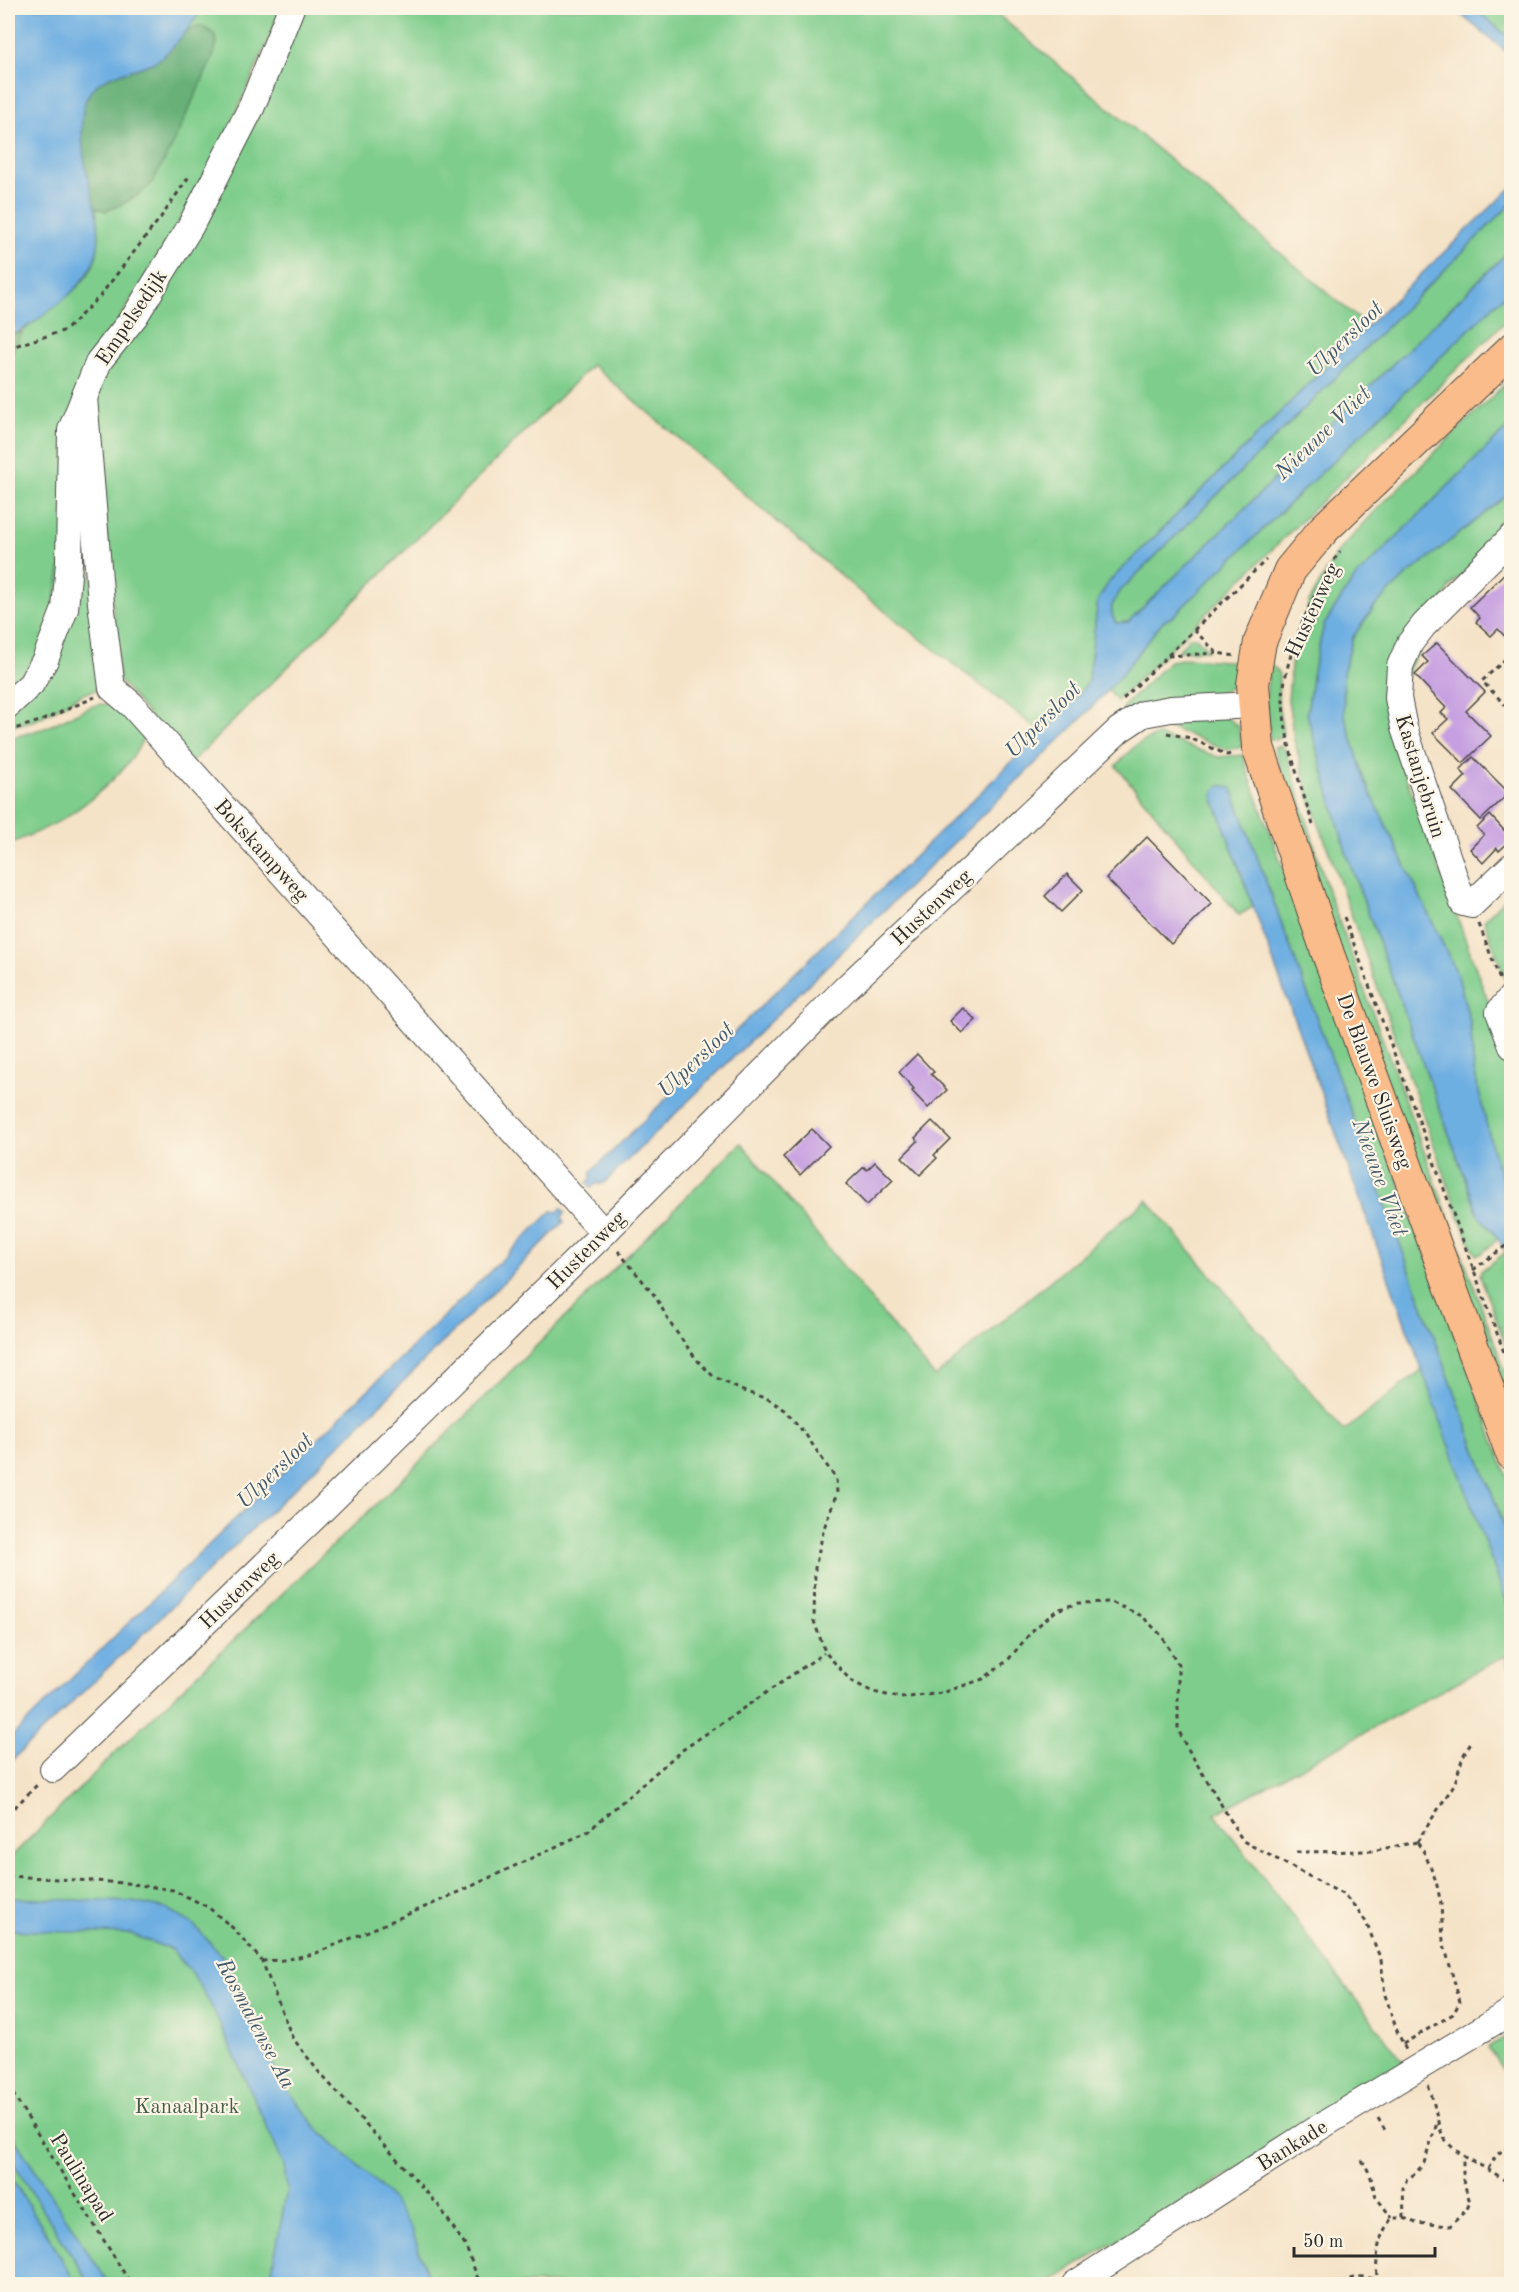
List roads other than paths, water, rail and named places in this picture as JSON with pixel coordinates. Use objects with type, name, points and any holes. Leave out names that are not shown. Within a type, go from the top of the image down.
[{"type":"main road","name":"Hustenweg","points":[[1254,705],[1253,684],[1260,642],[1290,570],[1324,529],[1512,349]]},
{"type":"main road","name":"De Blauwe Sluisweg","points":[[1254,705],[1258,747],[1328,954],[1512,1454]]},
{"type":"street","name":"Empelsedijk","points":[[8,705],[31,684],[45,660],[65,609],[69,563],[71,430],[84,397],[99,361],[135,316],[190,227],[252,106],[291,8]]},
{"type":"street","name":"Bokskampweg","points":[[84,397],[100,603],[112,688],[132,705],[604,1233]]},
{"type":"street","name":"Kastanjebruin","points":[[1512,537],[1424,625],[1410,643],[1400,666],[1398,698],[1407,739],[1463,903],[1471,905],[1512,866]]},
{"type":"street","name":"Hustenweg","points":[[53,1769],[604,1233],[845,989],[1119,730],[1143,714],[1171,709],[1254,705]]},
{"type":"street","points":[[1510,997],[1499,1012],[1512,1046]]},
{"type":"street","name":"Bankade","points":[[1075,2284],[1313,2131],[1512,2011]]},
{"type":"water","points":[[8,8],[202,8],[182,36],[158,60],[102,81],[89,94],[82,116],[82,129],[88,179],[98,221],[99,241],[94,261],[82,281],[61,302],[29,326],[8,336]]},
{"type":"water","points":[[1453,8],[1474,8],[1511,39],[1511,56]]},
{"type":"water","points":[[1511,188],[1511,204],[1121,590],[1112,610],[1116,623],[1128,622],[1511,249],[1511,289],[1172,617],[1163,621],[1118,679],[1082,718],[603,1184],[591,1187],[587,1183],[591,1179],[591,1172],[1071,704],[1088,682],[1098,600],[1109,582],[1367,326]]},
{"type":"water","points":[[1511,424],[1511,492],[1406,576],[1374,607],[1353,637],[1343,673],[1344,714],[1365,781],[1458,976],[1470,1022],[1474,1071],[1493,1152],[1511,1203],[1511,1269],[1499,1241],[1479,1216],[1347,855],[1307,714],[1313,671],[1324,625],[1353,580]]},
{"type":"water","points":[[1220,786],[1232,789],[1511,1545],[1511,1614],[1213,796],[1215,790]]},
{"type":"water","points":[[561,1208],[565,1213],[562,1217],[564,1222],[326,1458],[8,1764],[8,1740],[552,1211],[558,1212]]},
{"type":"water","points":[[8,1898],[132,1902],[167,1909],[193,1924],[222,1956],[242,1991],[280,2080],[315,2126],[385,2191],[412,2229],[430,2284],[272,2284],[271,2276],[287,2190],[284,2165],[215,2013],[194,1976],[172,1950],[131,1934],[8,1930]]},
{"type":"water","points":[[8,2129],[109,2284],[90,2284],[8,2155]]},
{"type":"water","points":[[8,2173],[49,2237],[76,2284],[8,2284]]},
{"type":"water label","name":"Ulpersloot","points":[[1344,338]]},
{"type":"water label","name":"Nieuwe Vliet","points":[[1322,432]]},
{"type":"water label","name":"Ulpersloot","points":[[1042,719]]},
{"type":"water label","name":"Ulpersloot","points":[[695,1059]]},
{"type":"water label","name":"Nieuwe Vliet","points":[[1381,1177]]},
{"type":"water label","name":"Ulpersloot","points":[[274,1470]]},
{"type":"water label","name":"Rosmalense Aa","points":[[257,2023]]},
{"type":"park label","name":"Kanaalpark","points":[[187,2106]]}]
